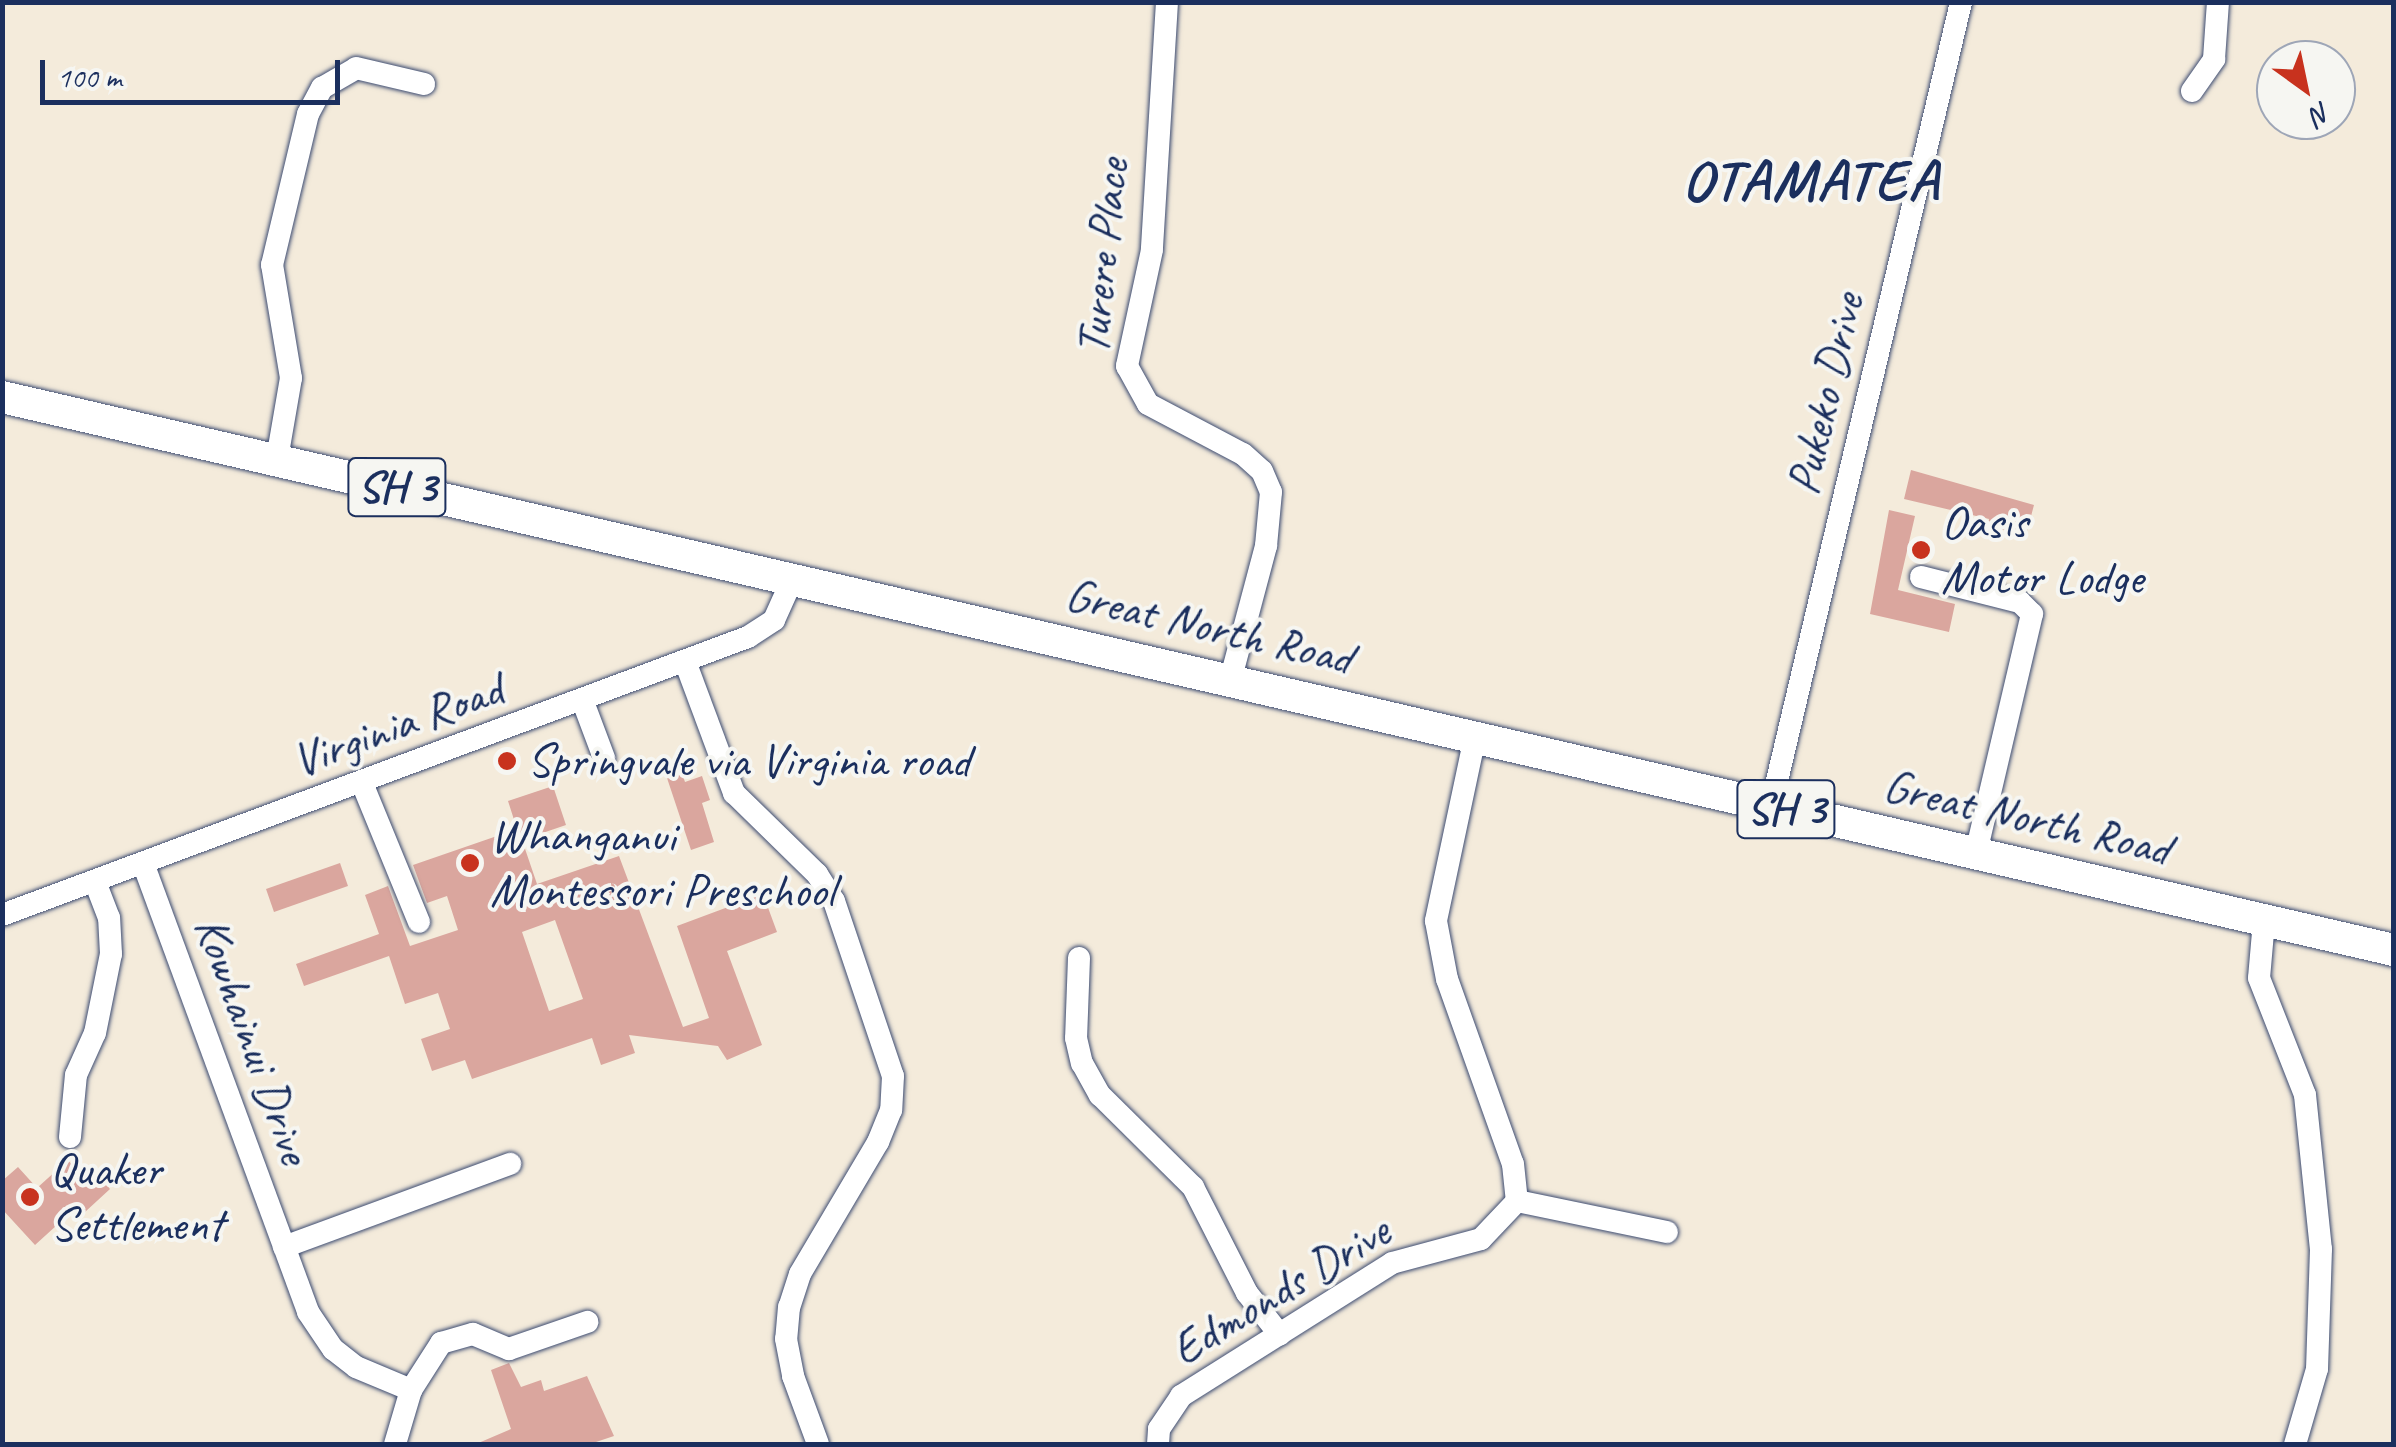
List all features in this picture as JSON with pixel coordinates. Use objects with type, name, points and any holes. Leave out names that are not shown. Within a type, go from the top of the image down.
[{"type":"highway","name":"Great North Road","points":[[2,397],[2394,950]]},
{"type":"street","name":"Turere Place","points":[[1167,2],[1152,250],[1127,366],[1148,404],[1243,454],[1262,470],[1271,492],[1266,546],[1230,682]]},
{"type":"street","name":"Pukeko Drive","points":[[1771,806],[1961,2]]},
{"type":"street","points":[[2192,91],[2214,59],[2218,2]]},
{"type":"street","points":[[278,459],[292,378],[272,265],[308,114],[322,88],[356,68],[424,84]]},
{"type":"street","points":[[1921,578],[2020,602],[2032,614],[1976,853]]},
{"type":"street","name":"Virginia Road","points":[[2,915],[686,664],[774,620],[792,580]]},
{"type":"street","points":[[686,664],[734,793],[817,874],[834,900],[893,1076],[891,1110],[878,1142],[800,1274],[790,1307],[790,1358],[818,1444]]},
{"type":"street","points":[[583,702],[604,758]]},
{"type":"street","points":[[1475,737],[1436,921],[1447,979],[1513,1164],[1517,1201],[1668,1232]]},
{"type":"street","points":[[362,784],[419,922]]},
{"type":"street","name":"Kowhainui Drive","points":[[143,863],[308,1312],[333,1350],[356,1367],[411,1390]]},
{"type":"street","points":[[70,1138],[76,1075],[95,1033],[111,954],[109,918],[95,882]]},
{"type":"street","points":[[2264,921],[2259,978],[2305,1095],[2321,1249],[2317,1368],[2294,1444]]},
{"type":"street","points":[[1079,958],[1076,1038],[1082,1063],[1100,1095],[1193,1187],[1247,1293],[1280,1335]]},
{"type":"street","points":[[284,1247],[510,1164]]},
{"type":"street","name":"Edmonds Drive","points":[[1158,1444],[1159,1429],[1181,1396],[1392,1262],[1481,1238],[1517,1201]]},
{"type":"street","points":[[395,1444],[411,1390],[428,1357],[458,1335],[509,1349],[587,1322]]},
{"type":"building","points":[[1911,470],[2034,505],[2026,535],[1988,526],[1989,519],[1904,499]]},
{"type":"building","points":[[1889,510],[1915,516],[1898,590],[1955,604],[1949,632],[1870,614]]},
{"type":"building","points":[[682,773],[685,782],[702,776],[710,800],[702,803],[714,842],[691,850],[667,778]]},
{"type":"building","points":[[553,786],[566,825],[522,840],[537,884],[619,856],[683,1027],[709,1018],[677,926],[763,894],[777,932],[727,951],[762,1045],[727,1060],[718,1046],[629,1035],[635,1053],[601,1065],[592,1038],[472,1079],[465,1060],[432,1071],[421,1039],[450,1029],[438,993],[405,1004],[389,956],[304,986],[296,964],[379,934],[365,895],[388,886],[410,946],[458,930],[447,896],[427,903],[413,865],[517,829],[508,801]],"holes":[[[555,920],[583,999],[549,1011],[522,932]]]},
{"type":"building","points":[[340,863],[348,886],[274,912],[266,889]]},
{"type":"building","name":"Quaker Settlement","points":[[68,1160],[83,1178],[93,1170],[110,1189],[85,1212],[79,1205],[35,1245],[2,1209],[2,1181],[18,1167],[37,1188]]},
{"type":"building","points":[[509,1363],[521,1387],[541,1380],[544,1391],[587,1376],[614,1436],[590,1444],[476,1444],[511,1429],[491,1370]]},
{"type":"place","name":"Oasis Motor Lodge","points":[[1921,550]]},
{"type":"place","name":"Springvale via Virginia road","points":[[507,761]]},
{"type":"place","name":"Whanganui Montessori Preschool","points":[[470,863]]},
{"type":"place","name":"Quaker Settlement","points":[[30,1197]]},
{"type":"district","name":"OTAMATEA","points":[[1811,180]]}]
